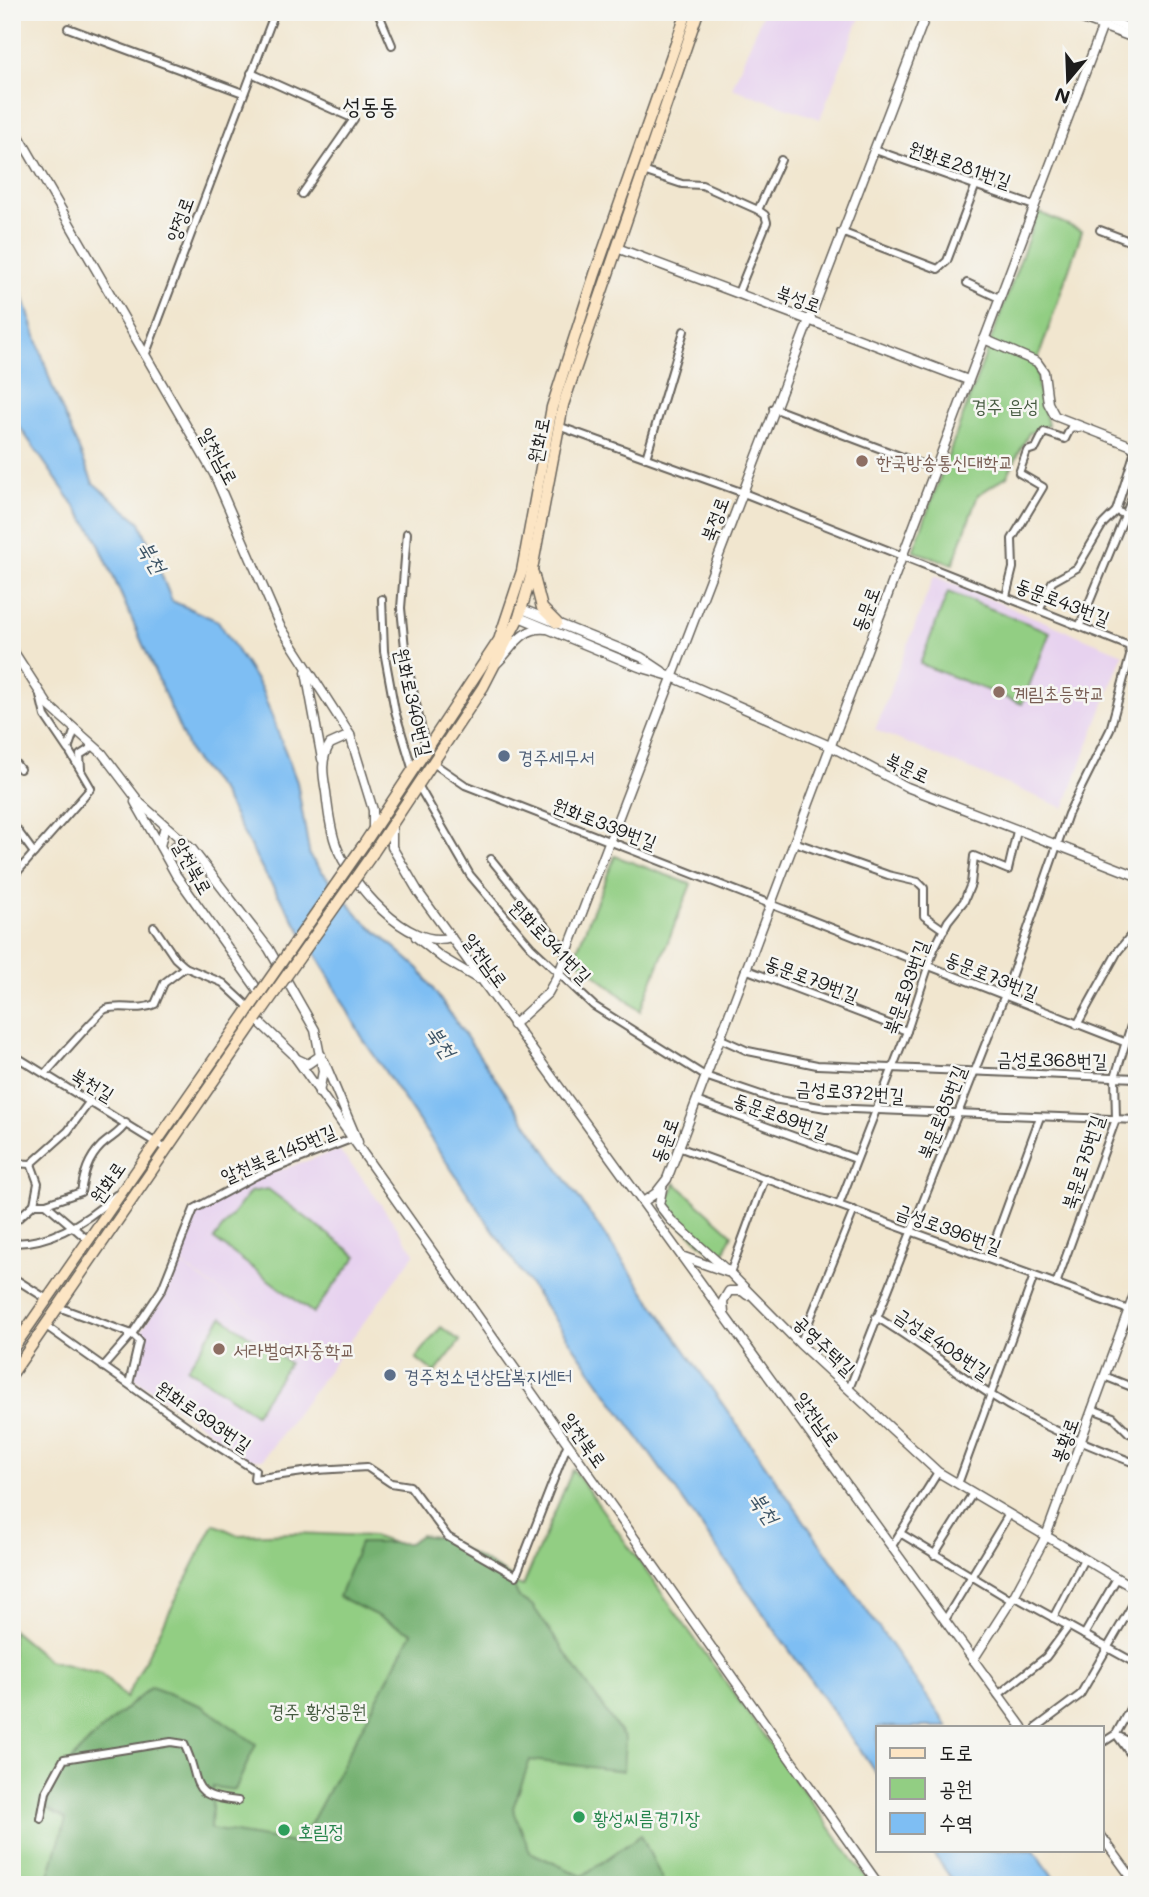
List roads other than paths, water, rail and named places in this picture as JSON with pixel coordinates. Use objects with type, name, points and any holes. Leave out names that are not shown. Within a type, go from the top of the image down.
[{"type":"main road","name":"원화로","points":[[12,1350],[414,771],[488,659],[515,611],[552,407],[687,12]]},
{"type":"main road","name":"원화로","points":[[12,1374],[393,824],[497,663],[532,569],[558,426],[698,12]]},
{"type":"main road","points":[[532,569],[542,608],[554,626]]},
{"type":"main road","points":[[47,1299],[58,1307]]},
{"type":"street","name":"양정로","points":[[145,356],[275,12]]},
{"type":"street","points":[[377,12],[392,45]]},
{"type":"street","name":"북정로","points":[[513,1025],[548,993],[559,973],[807,318],[876,150],[927,12]]},
{"type":"street","points":[[1064,12],[1137,31]]},
{"type":"street","points":[[1086,12],[1137,39]]},
{"type":"street","name":"동문로","points":[[643,1202],[656,1193],[667,1179],[1104,23]]},
{"type":"street","points":[[68,28],[243,93]]},
{"type":"street","points":[[251,74],[354,118],[302,194]]},
{"type":"street","name":"알천남로","points":[[12,124],[214,474],[268,601],[304,666],[350,735],[373,810],[373,830]]},
{"type":"street","name":"원화로281번길","points":[[876,150],[1034,206]]},
{"type":"street","points":[[758,210],[781,160]]},
{"type":"street","points":[[643,172],[682,184],[702,185],[765,215],[767,222],[738,292]]},
{"type":"street","points":[[842,232],[938,269],[947,261],[975,187]]},
{"type":"street","points":[[1100,230],[1137,244]]},
{"type":"street","name":"북성로","points":[[617,248],[968,380]]},
{"type":"street","points":[[967,283],[999,298]]},
{"type":"street","points":[[646,458],[684,331]]},
{"type":"street","points":[[984,339],[1037,362],[1044,372],[1050,410],[1055,416],[1134,447],[1131,468],[1116,511],[1103,523],[1077,568],[1052,582],[1040,609]]},
{"type":"street","points":[[773,408],[934,469]]},
{"type":"street","name":"동문로43번길","points":[[558,426],[741,492],[1129,646],[1130,656],[1110,730],[1056,845]]},
{"type":"street","points":[[1006,596],[1013,568],[1012,539],[1043,488],[1019,473],[1027,451],[1036,448],[1044,432],[1065,439],[1071,427],[1083,428]]},
{"type":"street","points":[[1080,625],[1137,486]]},
{"type":"street","points":[[1116,511],[1126,515]]},
{"type":"street","points":[[407,533],[401,608],[406,657],[426,752]]},
{"type":"street","name":"원화로340번길","points":[[382,598],[384,651],[395,711],[414,771]]},
{"type":"street","name":"북문로","points":[[515,611],[641,657],[670,676],[830,746],[907,787],[1137,876]]},
{"type":"street","points":[[497,663],[527,631],[554,626]]},
{"type":"street","name":"알천북로","points":[[12,649],[40,694],[94,746],[164,826],[160,846],[211,928],[260,993]]},
{"type":"street","name":"알천남로","points":[[304,666],[323,762],[330,823],[345,863],[373,900],[409,931],[430,939],[451,937],[1021,1726]]},
{"type":"street","points":[[12,878],[91,788],[45,716],[40,694]]},
{"type":"street","points":[[71,754],[69,741],[75,729]]},
{"type":"street","points":[[323,762],[330,744],[350,735]]},
{"type":"street","points":[[81,771],[80,755],[94,746]]},
{"type":"street","points":[[12,758],[20,769]]},
{"type":"street","name":"원화로339번길","points":[[433,764],[465,785],[771,903]]},
{"type":"street","name":"원화로341번길","points":[[418,785],[470,875],[531,947],[594,1006],[705,1076]]},
{"type":"street","points":[[128,787],[160,846]]},
{"type":"street","points":[[373,810],[387,810]]},
{"type":"street","points":[[12,823],[34,853]]},
{"type":"street","points":[[393,824],[393,847],[419,892],[451,937]]},
{"type":"street","points":[[164,826],[204,862],[269,949],[315,1030],[324,1071],[319,1093]]},
{"type":"street","name":"북문로93번길","points":[[839,1205],[907,1031],[929,966],[944,930],[968,893],[974,856],[1008,870],[1017,831]]},
{"type":"street","points":[[380,842],[393,847]]},
{"type":"street","points":[[794,842],[888,875],[918,882],[924,888],[925,916],[944,930]]},
{"type":"street","points":[[167,858],[175,846],[186,844]]},
{"type":"street","name":"북문로85번길","points":[[849,1389],[1004,998],[1056,845]]},
{"type":"street","points":[[491,859],[567,953]]},
{"type":"street","name":"동문로73번길","points":[[771,903],[1004,998],[1124,1042]]},
{"type":"street","points":[[154,927],[175,958],[185,967],[223,983],[250,1008]]},
{"type":"street","points":[[1077,1025],[1118,951],[1137,928]]},
{"type":"street","points":[[409,931],[433,951],[483,982]]},
{"type":"street","points":[[44,1073],[92,1025],[100,1012],[107,1008],[135,1009],[155,1004],[164,983],[185,967]]},
{"type":"street","name":"동문로79번길","points":[[746,969],[907,1031]]},
{"type":"street","name":"북문로75번길","points":[[1056,1284],[1116,1119],[1115,1077],[1137,1006]]},
{"type":"street","name":"알천북로","points":[[256,1019],[296,1059],[880,1885]]},
{"type":"street","name":"금성로368번길","points":[[719,1038],[748,1051],[791,1061],[891,1071],[1137,1078]]},
{"type":"street","points":[[296,1059],[308,1064],[321,1055]]},
{"type":"street","points":[[321,1055],[366,1159]]},
{"type":"street","points":[[12,1071],[15,1056]]},
{"type":"street","name":"북천길","points":[[15,1056],[166,1149]]},
{"type":"street","name":"금성로372번길","points":[[705,1076],[728,1087],[796,1104],[957,1114],[1137,1120]]},
{"type":"street","points":[[12,1163],[31,1164],[68,1131],[90,1101]]},
{"type":"street","name":"동문로89번길","points":[[696,1101],[856,1159]]},
{"type":"street","points":[[988,1259],[1040,1117]]},
{"type":"street","points":[[34,1204],[46,1205],[81,1192],[85,1168],[101,1145],[120,1133],[126,1123]]},
{"type":"street","name":"알천북로145번길","points":[[103,1367],[132,1334],[162,1289],[194,1209],[255,1176],[351,1139]]},
{"type":"street","name":"금성로396번길","points":[[678,1147],[1133,1312]]},
{"type":"street","points":[[12,1224],[34,1204],[38,1182],[31,1164]]},
{"type":"street","points":[[667,1179],[659,1196],[659,1205],[671,1220],[730,1273],[765,1178]]},
{"type":"street","points":[[12,1243],[27,1243],[73,1227],[124,1188]]},
{"type":"street","points":[[46,1205],[88,1240]]},
{"type":"street","points":[[800,1344],[853,1210]]},
{"type":"street","name":"공영주택길","points":[[682,1256],[730,1273],[800,1344],[938,1472],[1135,1588]]},
{"type":"street","points":[[12,1276],[47,1299]]},
{"type":"street","points":[[992,1396],[1034,1276]]},
{"type":"street","name":"봉황로","points":[[973,1660],[1013,1598],[1046,1536],[1104,1376],[1133,1312],[1137,1287]]},
{"type":"street","points":[[727,1318],[723,1301],[729,1292],[734,1290],[742,1291],[765,1308]]},
{"type":"street","points":[[58,1307],[132,1334],[139,1341],[129,1384]]},
{"type":"street","name":"금성로408번길","points":[[876,1317],[913,1339],[992,1396],[1080,1442],[1137,1464]]},
{"type":"street","name":"원화로393번길","points":[[46,1326],[203,1437],[255,1470],[254,1479],[317,1470],[367,1467],[391,1483],[410,1486],[448,1537],[516,1576],[568,1443]]},
{"type":"street","points":[[1104,1376],[1137,1389]]},
{"type":"street","name":"금성로408번길","points":[[958,1484],[992,1396]]},
{"type":"street","points":[[1092,1409],[1114,1417],[1129,1433],[1137,1436]]},
{"type":"street","points":[[892,1546],[938,1472]]},
{"type":"street","points":[[934,1555],[973,1493]]},
{"type":"street","points":[[945,1620],[1009,1514]]},
{"type":"street","points":[[900,1533],[971,1577],[1054,1618],[1137,1664]]},
{"type":"street","points":[[1054,1618],[1084,1559]]},
{"type":"street","points":[[1135,1588],[1137,1574]]},
{"type":"street","points":[[1084,1635],[1117,1578]]},
{"type":"street","points":[[1038,1726],[1080,1695],[1137,1597]]},
{"type":"street","points":[[998,1695],[1046,1657],[1069,1626]]},
{"type":"street","points":[[1104,1742],[1115,1734],[1137,1696]]},
{"type":"street","points":[[1115,1734],[1137,1746]]},
{"type":"street","points":[[1115,1734],[1137,1763]]},
{"type":"street","points":[[41,1819],[46,1792],[64,1759],[171,1742],[184,1744],[197,1786],[213,1798],[239,1801]]},
{"type":"street","points":[[1104,1840],[1136,1885]]},
{"type":"water","name":"북천","points":[[12,262],[52,386],[93,483],[140,522],[172,601],[218,621],[261,688],[297,782],[310,857],[360,917],[419,969],[947,1726],[876,1726],[876,1772],[530,1285],[363,1039],[322,964],[265,874],[221,791],[192,757],[95,535],[12,416]]},
{"type":"water","points":[[932,1852],[1035,1852],[1059,1885],[956,1885]]},
{"type":"place","name":"한국방송통신대학교","points":[[862,461]]},
{"type":"place","name":"계림초등학교","points":[[999,692]]},
{"type":"place","name":"경주세무서","points":[[504,756]]},
{"type":"place","name":"서라벌여자중학교","points":[[219,1349]]},
{"type":"place","name":"경주청소년상담복지센터","points":[[390,1375]]},
{"type":"place","name":"황성씨름경기장","points":[[579,1817]]},
{"type":"place","name":"호림정","points":[[284,1830]]},
{"type":"district","name":"성동동","points":[[370,105]]},
{"type":"park label","name":"경주 읍성","points":[[1005,405]]},
{"type":"park label","name":"경주 황성공원","points":[[318,1710]]}]
